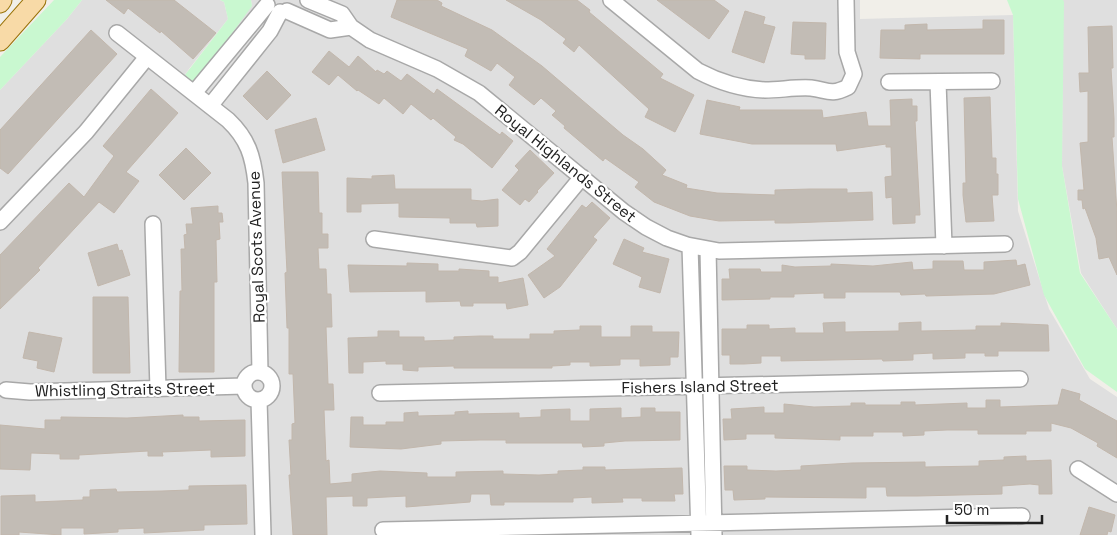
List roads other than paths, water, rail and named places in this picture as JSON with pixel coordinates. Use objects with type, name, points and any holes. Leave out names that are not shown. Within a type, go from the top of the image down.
[{"type":"main road","points":[[0,41],[36,0]]},
{"type":"street","points":[[274,7],[293,8],[299,0]]},
{"type":"street","name":"Royal Highlands Street","points":[[308,0],[342,14],[351,28],[370,40],[438,69],[479,93],[624,212],[667,238],[708,250],[1005,244]]},
{"type":"street","points":[[611,0],[698,72],[727,84],[763,90],[811,88],[833,94],[848,88],[854,74],[847,52],[846,0]]},
{"type":"street","points":[[274,7],[330,30],[351,28]]},
{"type":"street","points":[[194,94],[274,7]]},
{"type":"street","points":[[210,106],[270,32],[274,7]]},
{"type":"street","name":"Royal Scots Avenue","points":[[117,33],[238,130],[251,152],[256,183],[260,372]]},
{"type":"street","points":[[0,222],[86,132],[147,57]]},
{"type":"street","points":[[889,82],[992,81]]},
{"type":"street","points":[[938,82],[944,246]]},
{"type":"street","points":[[374,239],[512,258],[520,252],[582,177]]},
{"type":"street","points":[[153,224],[158,389]]},
{"type":"street","points":[[690,246],[703,386]]},
{"type":"street","points":[[706,529],[703,386],[708,250]]},
{"type":"street","points":[[260,372],[270,379],[272,388],[268,396],[259,400],[247,395],[244,386],[250,374],[260,372]]},
{"type":"street","name":"Fishers Island Street","points":[[380,393],[1020,379]]},
{"type":"street","name":"Whistling Straits Street","points":[[6,390],[30,392],[244,386]]},
{"type":"street","points":[[259,400],[263,535]]},
{"type":"street","points":[[1078,469],[1117,494]]},
{"type":"street","points":[[383,530],[706,529],[1022,516]]}]
